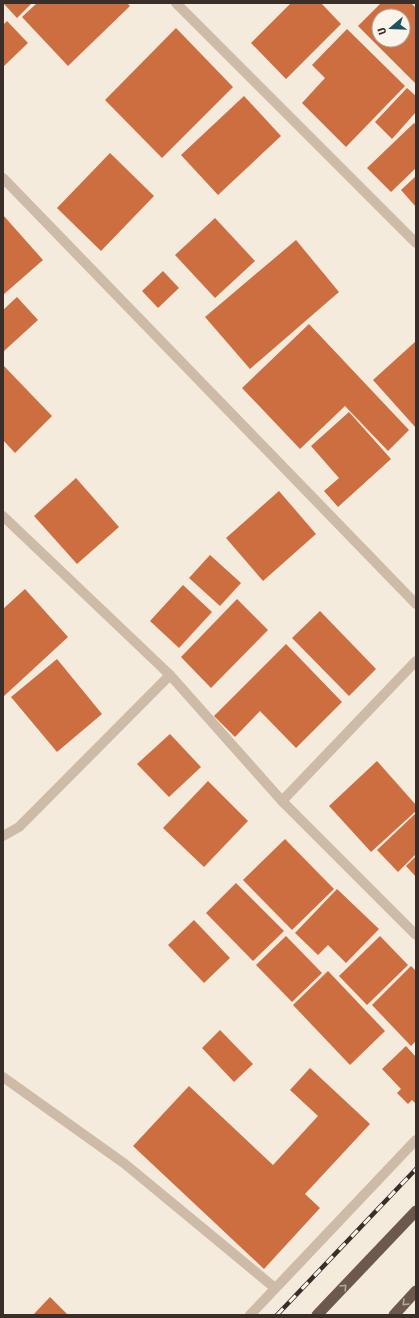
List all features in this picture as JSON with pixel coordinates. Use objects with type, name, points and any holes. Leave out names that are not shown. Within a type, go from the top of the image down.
[{"type":"highway","points":[[317,1315],[416,1211]]},
{"type":"highway","points":[[394,1315],[416,1291]]},
{"type":"street","points":[[176,3],[416,243]]},
{"type":"street","points":[[3,178],[416,604]]},
{"type":"street","points":[[3,516],[170,675],[282,801],[416,935]]},
{"type":"street","points":[[282,801],[416,661]]},
{"type":"street","points":[[3,836],[19,827],[170,675]]},
{"type":"street","points":[[3,1077],[125,1164],[275,1288]]},
{"type":"street","points":[[250,1315],[416,1140]]},
{"type":"building","points":[[3,3],[32,3],[17,18]]},
{"type":"building","points":[[37,3],[127,3],[130,6],[68,66],[22,17]]},
{"type":"building","points":[[291,3],[321,3],[341,24],[286,79],[251,43]]},
{"type":"building","points":[[381,3],[411,3],[416,8],[416,84],[380,48],[411,48],[411,8],[376,8]]},
{"type":"building","points":[[371,13],[371,39],[358,26]]},
{"type":"building","points":[[7,21],[28,43],[3,67],[3,25]]},
{"type":"building","points":[[176,28],[233,87],[162,158],[105,100]]},
{"type":"building","points":[[347,29],[405,86],[346,147],[302,103],[325,78],[312,65]]},
{"type":"building","points":[[407,88],[416,96],[416,112],[392,139],[375,122]]},
{"type":"building","points":[[244,96],[281,136],[218,195],[181,155]]},
{"type":"building","points":[[414,123],[416,125],[416,168],[391,192],[367,168]]},
{"type":"building","points":[[110,153],[154,196],[101,251],[57,208]]},
{"type":"building","points":[[416,176],[416,207],[401,190]]},
{"type":"building","points":[[3,215],[43,260],[3,295]]},
{"type":"building","points":[[215,218],[255,261],[215,298],[175,255]]},
{"type":"building","points":[[296,240],[339,292],[250,369],[205,317]]},
{"type":"building","points":[[163,271],[179,288],[158,308],[142,291]]},
{"type":"building","points":[[17,297],[38,320],[4,351],[3,310]]},
{"type":"building","points":[[309,324],[409,430],[388,451],[345,406],[300,449],[242,388]]},
{"type":"building","points":[[416,341],[416,428],[373,380]]},
{"type":"building","points":[[3,365],[52,416],[15,453],[3,440]]},
{"type":"building","points":[[349,412],[391,459],[338,507],[324,491],[339,478],[311,446]]},
{"type":"building","points":[[76,478],[119,527],[77,564],[34,516]]},
{"type":"building","points":[[279,491],[316,534],[263,581],[226,538]]},
{"type":"building","points":[[210,555],[241,583],[220,606],[189,578]]},
{"type":"building","points":[[183,585],[212,612],[179,648],[150,621]]},
{"type":"building","points":[[25,589],[68,637],[3,697],[3,609]]},
{"type":"building","points":[[237,599],[268,630],[211,688],[181,657]]},
{"type":"building","points":[[320,611],[376,669],[349,696],[292,638]]},
{"type":"building","points":[[286,644],[342,702],[296,748],[260,711],[235,737],[214,716]]},
{"type":"building","points":[[57,659],[102,714],[57,752],[11,697]]},
{"type":"building","points":[[170,734],[201,767],[169,797],[137,764]]},
{"type":"building","points":[[377,761],[416,805],[416,811],[371,852],[329,806]]},
{"type":"building","points":[[208,781],[248,821],[204,867],[163,828]]},
{"type":"building","points":[[416,813],[416,854],[398,872],[377,850]]},
{"type":"building","points":[[285,839],[334,889],[292,930],[243,880]]},
{"type":"building","points":[[416,856],[416,877],[406,866]]},
{"type":"building","points":[[236,883],[284,931],[253,961],[206,913]]},
{"type":"building","points":[[337,889],[379,929],[346,963],[328,945],[318,955],[295,933]]},
{"type":"building","points":[[194,920],[230,958],[204,983],[168,945]]},
{"type":"building","points":[[286,936],[322,973],[292,1002],[256,965]]},
{"type":"building","points":[[380,936],[408,965],[367,1005],[339,976]]},
{"type":"building","points":[[411,966],[416,971],[416,1041],[411,1046],[372,1005]]},
{"type":"building","points":[[328,971],[385,1031],[350,1065],[293,1005]]},
{"type":"building","points":[[220,1030],[253,1064],[234,1082],[202,1048]]},
{"type":"building","points":[[406,1046],[416,1057],[416,1104],[412,1100],[408,1104],[397,1093],[401,1089],[382,1069]]},
{"type":"building","points":[[310,1068],[370,1124],[305,1194],[320,1208],[264,1269],[133,1146],[189,1086],[273,1165],[318,1116],[290,1090]]},
{"type":"building","points":[[50,1297],[68,1315],[33,1315]]},
{"type":"railway","points":[[277,1315],[416,1169]]}]
